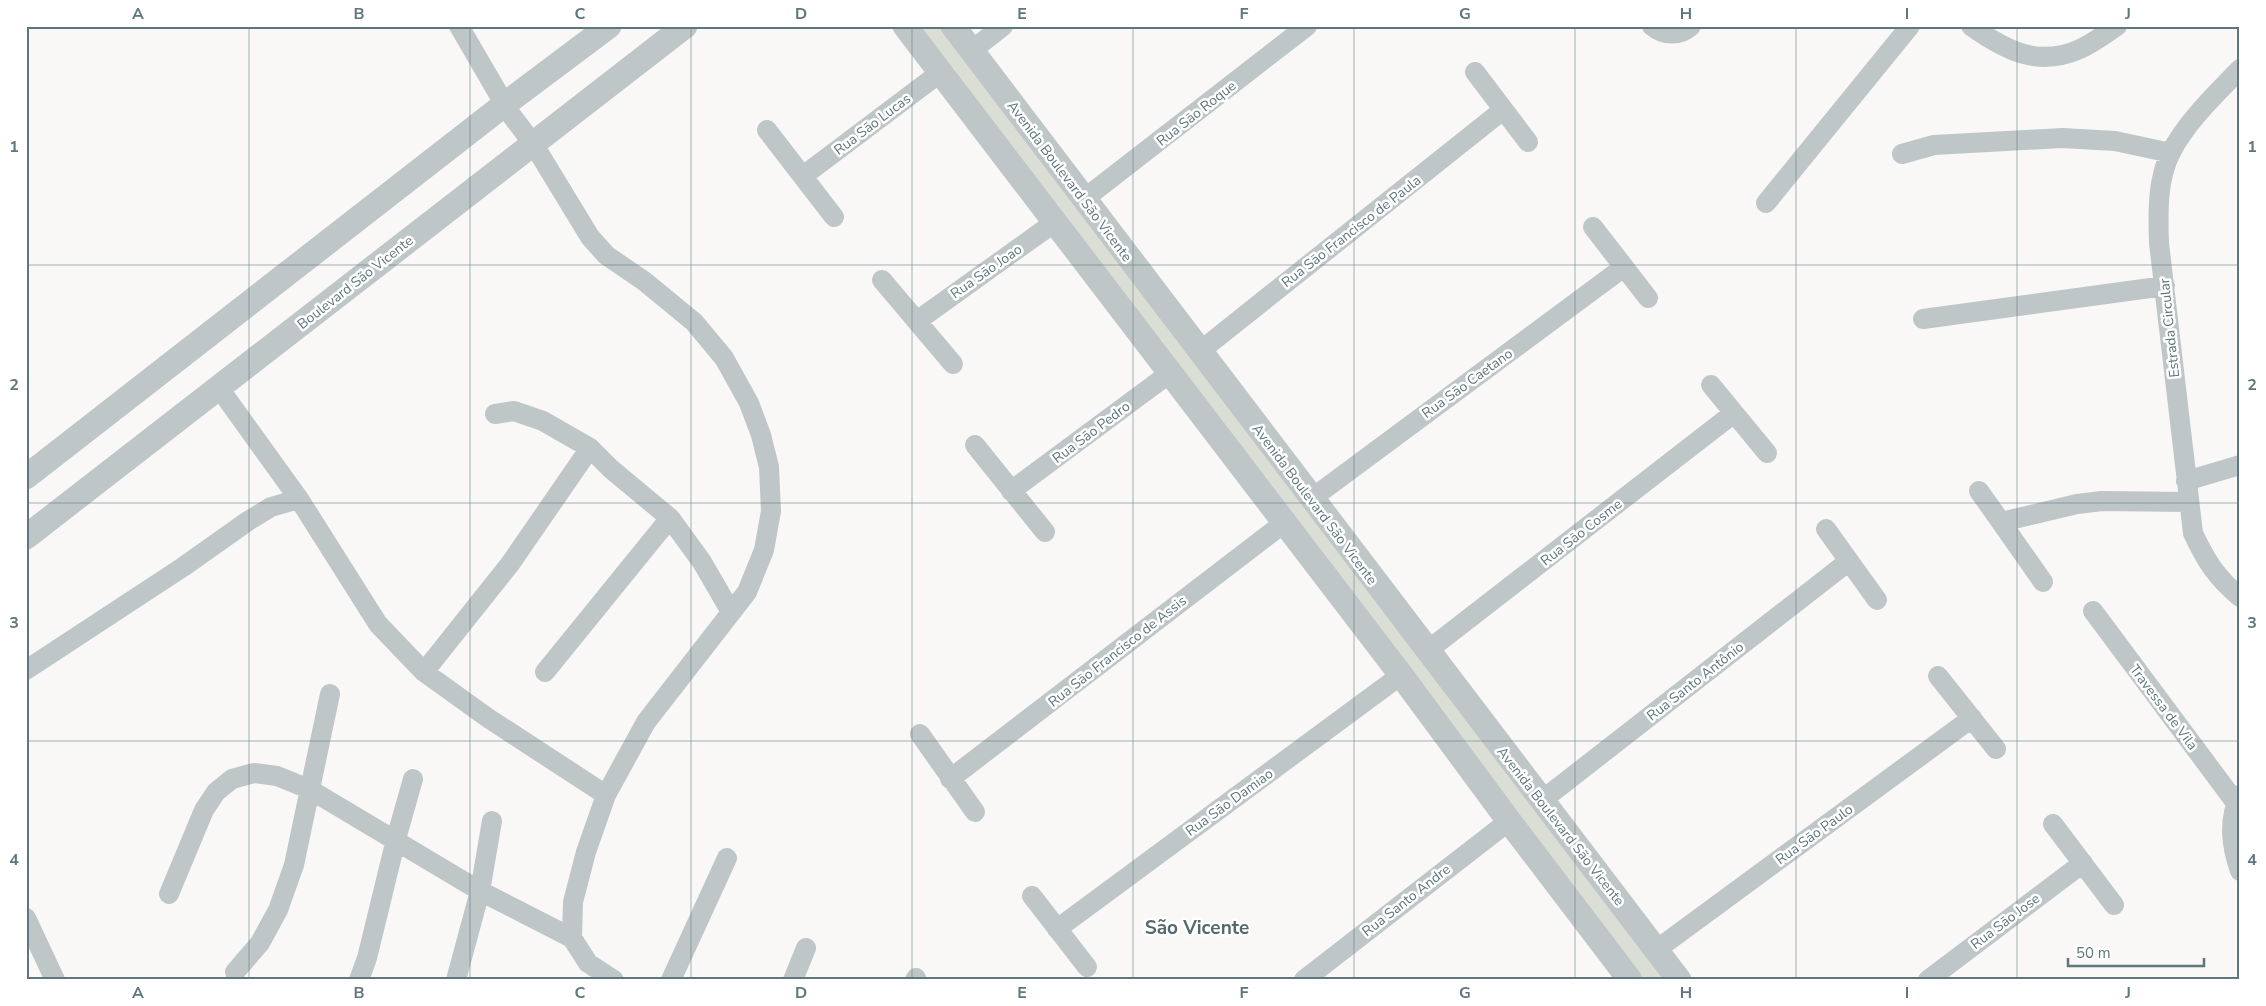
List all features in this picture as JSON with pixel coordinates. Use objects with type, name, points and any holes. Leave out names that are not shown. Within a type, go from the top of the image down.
[{"type":"street","points":[[459,26],[505,104],[534,145],[590,238],[606,255],[644,281],[694,322],[724,358],[749,403],[761,434],[769,467],[771,511],[764,550],[747,592],[646,722],[606,795],[586,852],[573,902],[572,938]]},
{"type":"street","points":[[26,477],[505,104],[610,26]]},
{"type":"street","name":"Boulevard São Vicente","points":[[26,537],[534,145],[685,26]]},
{"type":"street","points":[[905,26],[1401,675],[1622,977]]},
{"type":"street","name":"Avenida Boulevard São Vicente","points":[[953,26],[1310,499],[1679,980]]},
{"type":"street","points":[[971,51],[1003,26]]},
{"type":"street","name":"Rua Sāo Roque","points":[[1084,200],[1307,26]]},
{"type":"street","points":[[1654,28],[1670,34],[1685,32],[1691,26]]},
{"type":"street","points":[[1766,203],[1910,26]]},
{"type":"street","points":[[1971,26],[1997,44],[2016,52],[2037,57],[2058,56],[2080,49],[2117,26]]},
{"type":"street","name":"Estrada Circular","points":[[2240,69],[2204,107],[2171,153],[2161,185],[2158,217],[2159,243],[2193,533],[2206,562],[2225,585],[2240,597]]},
{"type":"street","name":"Rua Sāo Lucas","points":[[803,176],[941,72]]},
{"type":"street","points":[[1475,72],[1528,142]]},
{"type":"street","name":"Rua Sāo Francisco de Paula","points":[[1199,352],[1504,110]]},
{"type":"street","points":[[767,130],[834,217]]},
{"type":"street","points":[[1902,154],[1934,145],[2062,138],[2115,142],[2171,153]]},
{"type":"street","name":"Rua Sāo Joao","points":[[917,321],[1055,222]]},
{"type":"street","points":[[1593,227],[1648,298]]},
{"type":"street","name":"Rua Sāo Caetano","points":[[1310,499],[1624,267]]},
{"type":"street","points":[[882,280],[953,364]]},
{"type":"street","points":[[1923,318],[2165,286]]},
{"type":"street","name":"Rua Sāo Pedro","points":[[1011,490],[1170,373]]},
{"type":"street","points":[[1711,385],[1767,453]]},
{"type":"street","points":[[219,388],[299,499],[378,624],[424,672],[488,718],[606,795]]},
{"type":"street","points":[[495,414],[514,411],[543,421],[590,448],[611,469],[670,518],[702,562],[731,612]]},
{"type":"street","name":"Rua Sāo Cosme","points":[[1427,651],[1734,413]]},
{"type":"street","points":[[975,445],[1044,532]]},
{"type":"street","points":[[424,672],[510,564],[590,448]]},
{"type":"street","points":[[2186,481],[2240,465]]},
{"type":"street","points":[[1978,491],[2044,582]]},
{"type":"street","points":[[26,670],[183,567],[248,520],[271,508],[299,499]]},
{"type":"street","points":[[2001,522],[2077,504],[2102,501],[2189,502]]},
{"type":"street","points":[[545,672],[670,518]]},
{"type":"street","name":"Rua Sāo Francisco de Assis","points":[[950,779],[1284,522]]},
{"type":"street","points":[[1826,529],[1877,600]]},
{"type":"street","name":"Rua Santo Antônio","points":[[1541,801],[1848,561]]},
{"type":"street","name":"Travessa de Vila","points":[[2093,611],[2238,799]]},
{"type":"street","name":"Rua Sāo Damiao","points":[[1057,928],[1401,675]]},
{"type":"street","points":[[1938,676],[1996,749]]},
{"type":"street","points":[[235,972],[260,943],[278,910],[294,865],[330,694]]},
{"type":"street","name":"Rua Sāo Paulo","points":[[1656,950],[1972,718]]},
{"type":"street","points":[[920,734],[975,812]]},
{"type":"street","points":[[169,894],[204,810],[216,792],[232,779],[254,773],[277,776],[309,788],[480,891],[572,938],[588,963],[614,980]]},
{"type":"street","points":[[359,980],[367,958],[396,839],[413,779]]},
{"type":"street","points":[[2238,799],[2231,822],[2232,840],[2240,870]]},
{"type":"street","points":[[456,980],[480,891],[492,821]]},
{"type":"street","name":"Rua Santo Andre","points":[[1304,980],[1509,821]]},
{"type":"street","points":[[2053,824],[2114,905]]},
{"type":"street","points":[[670,980],[728,858]]},
{"type":"street","name":"Rua Sāo Jose","points":[[1928,980],[2083,863]]},
{"type":"street","points":[[1032,896],[1087,967]]},
{"type":"street","points":[[28,927],[55,980]]},
{"type":"street","points":[[793,980],[806,948]]},
{"type":"shaded area","points":[[910,26],[942,26],[1674,980],[1634,980]]},
{"type":"district","name":"São Vicente","points":[[1197,927]]}]
